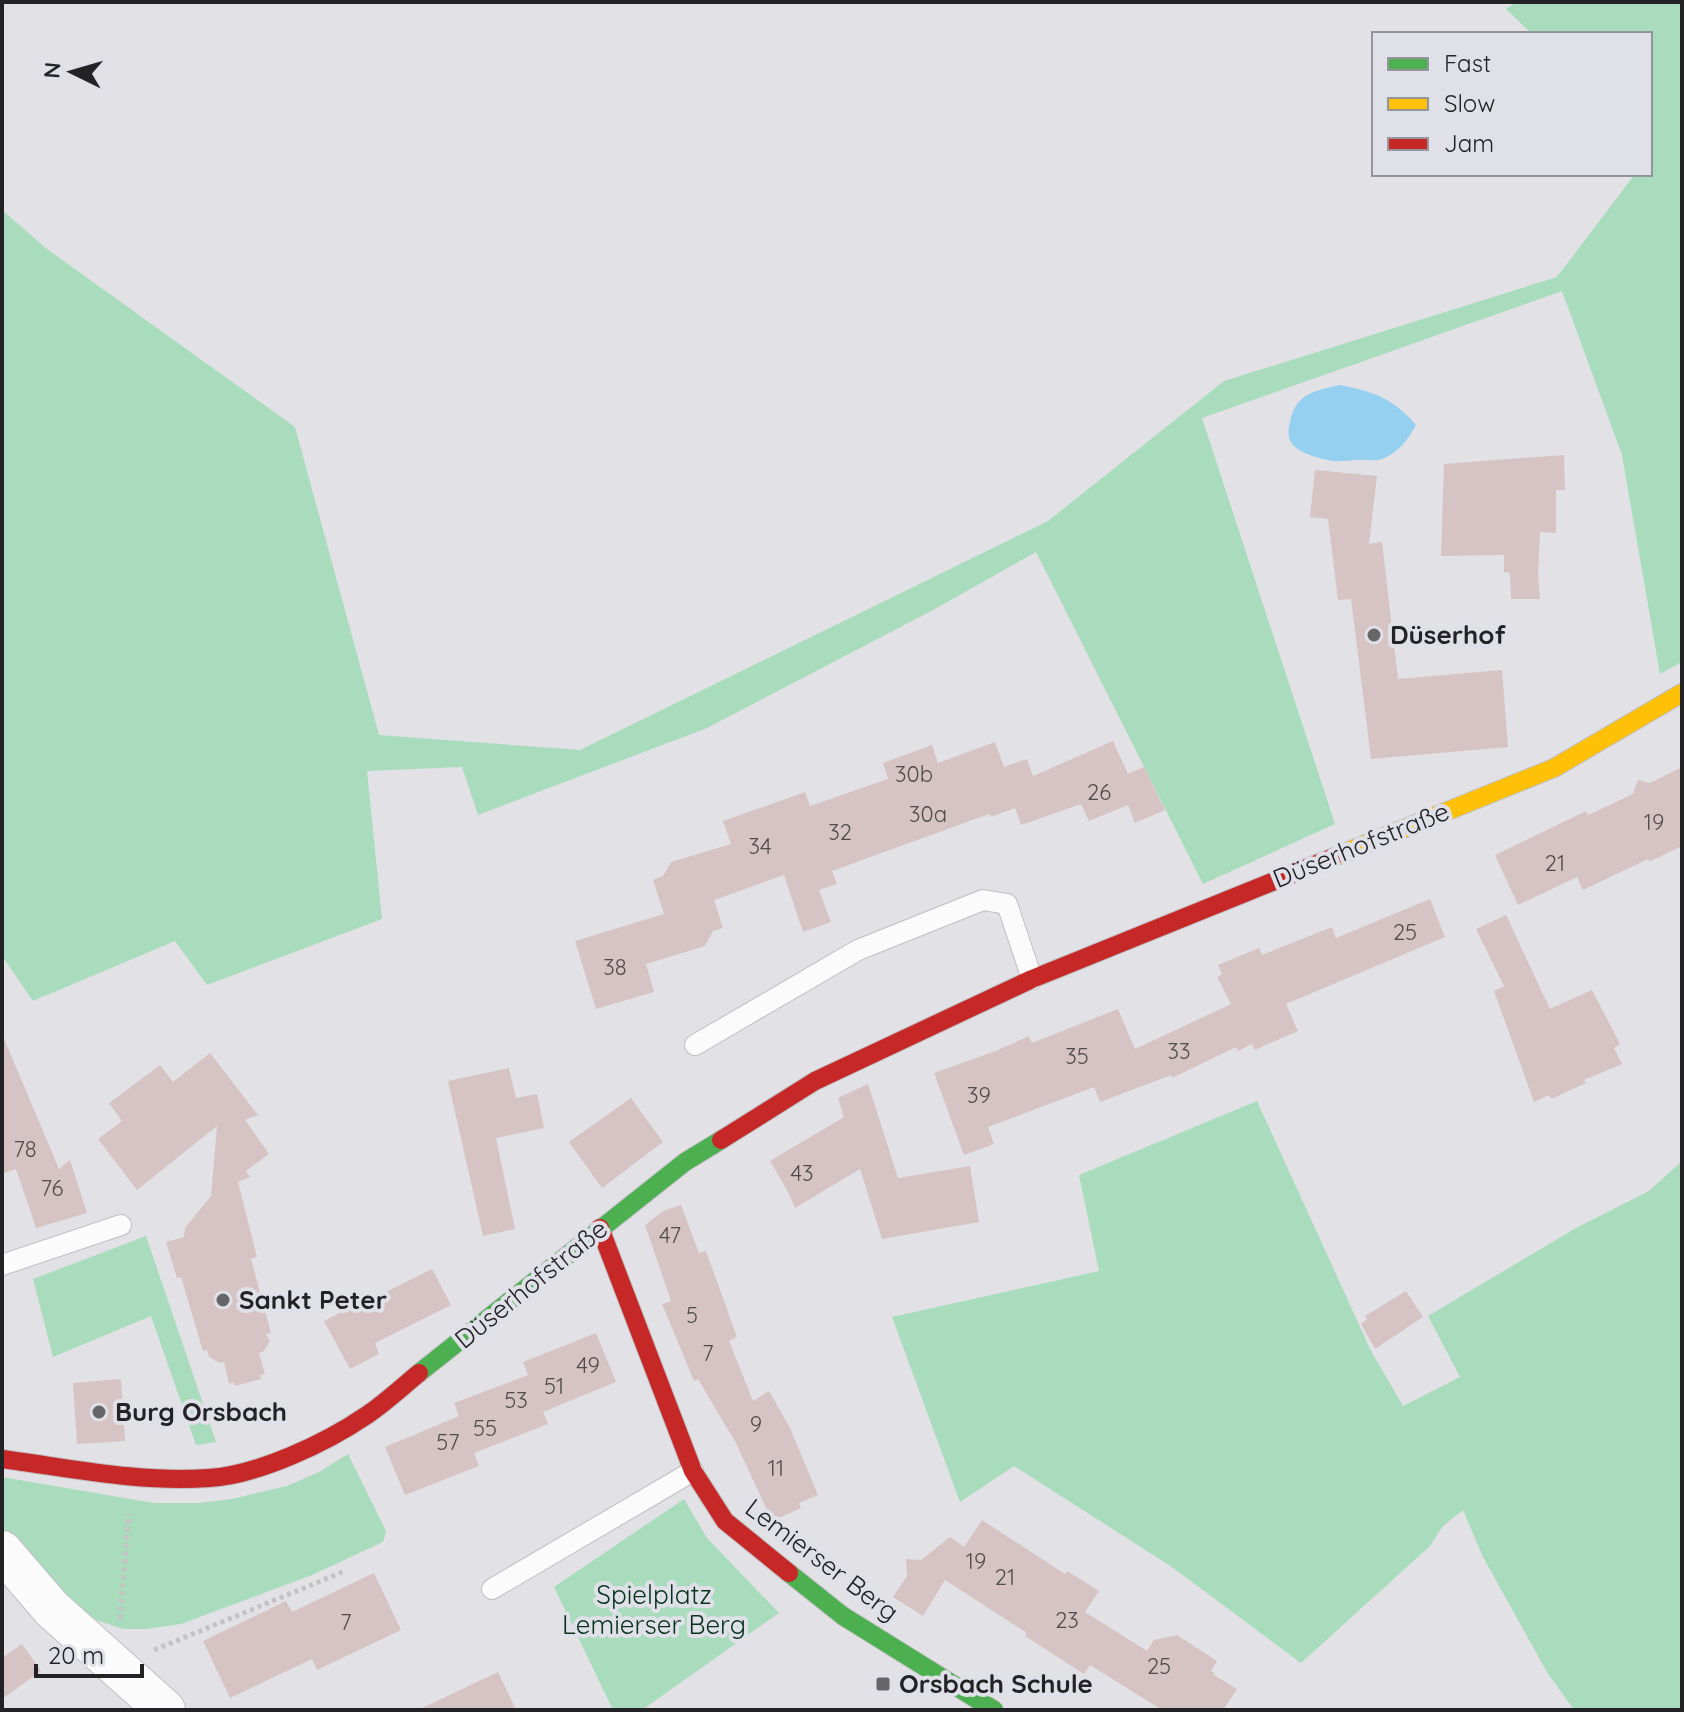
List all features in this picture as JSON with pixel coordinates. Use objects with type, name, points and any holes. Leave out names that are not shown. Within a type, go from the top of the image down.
[{"type":"street","name":"Düserhofstraße","points":[[2,1459],[132,1477],[212,1478],[257,1468],[310,1447],[367,1415],[685,1162],[815,1081],[1032,979],[1554,768],[1682,693]]},
{"type":"street","name":"Lemierser Berg","points":[[600,1228],[693,1471],[725,1521],[843,1616],[994,1710]]},
{"type":"street","points":[[2,1551],[52,1609],[165,1710]]},
{"type":"lane","points":[[695,1045],[858,950],[983,900],[1007,904],[1032,979]]},
{"type":"lane","points":[[2,1265],[121,1225]]},
{"type":"lane","points":[[492,1589],[693,1471]]},
{"type":"path","points":[[123,1585],[132,1477]]},
{"type":"path","points":[[115,1667],[345,1571]]},
{"type":"green space","points":[[1517,2],[1682,2],[1682,662],[1660,674],[1622,455],[1562,291],[1202,418],[1335,824],[1203,884],[1036,552],[933,610],[707,728],[478,815],[462,767],[367,771],[382,919],[207,985],[175,941],[33,1001],[2,956],[2,210],[47,249],[295,427],[379,735],[580,750],[1048,521],[1224,381],[1557,277],[1633,176],[1652,176],[1652,32],[1530,32],[1506,9]]},
{"type":"green space","points":[[1257,1101],[1371,1351],[1403,1406],[1460,1377],[1428,1316],[1576,1228],[1649,1191],[1682,1161],[1682,1710],[1574,1710],[1547,1672],[1483,1557],[1463,1510],[1443,1526],[1430,1546],[1301,1663],[1172,1567],[1014,1466],[960,1502],[892,1317],[1099,1271],[1079,1175]]},
{"type":"green space","points":[[146,1236],[216,1442],[196,1445],[151,1316],[53,1357],[33,1279]]},
{"type":"green space","points":[[348,1454],[386,1531],[383,1542],[312,1575],[181,1624],[123,1629],[76,1611],[2,1529],[2,1477],[154,1503],[199,1503],[287,1486],[319,1472]]},
{"type":"green space","name":"Spielplatz Lemierser Berg","points":[[684,1499],[707,1538],[779,1613],[642,1710],[613,1710],[554,1587]]},
{"type":"water","points":[[1340,385],[1382,398],[1416,425],[1398,450],[1379,460],[1336,461],[1312,456],[1293,445],[1288,431],[1297,405],[1314,392]]},
{"type":"building","points":[[1564,455],[1565,490],[1556,490],[1556,533],[1540,532],[1540,599],[1511,599],[1510,573],[1504,572],[1504,555],[1441,556],[1444,464]]},
{"type":"building","name":"Düserhof","points":[[1315,470],[1377,476],[1369,544],[1382,542],[1398,679],[1502,670],[1508,747],[1371,759],[1351,599],[1338,600],[1328,519],[1310,517]]},
{"type":"building","points":[[1113,741],[1128,774],[1144,767],[1165,810],[1135,823],[1128,805],[1089,821],[1081,804],[1021,825],[1015,808],[991,817],[989,814],[832,871],[837,884],[819,890],[831,922],[803,932],[784,875],[714,900],[723,928],[713,931],[705,946],[646,964],[654,992],[596,1009],[575,941],[664,914],[653,880],[663,876],[671,862],[731,844],[723,821],[805,792],[810,806],[888,779],[883,763],[932,745],[938,763],[995,742],[1004,767],[1027,759],[1033,776]]},
{"type":"building","points":[[1682,767],[1682,846],[1583,890],[1577,877],[1518,905],[1495,855],[1586,811],[1588,815],[1633,794],[1638,780],[1650,783]]},
{"type":"building","points":[[1430,899],[1445,937],[1286,1004],[1298,1031],[1255,1050],[1252,1044],[1238,1051],[1236,1047],[1172,1078],[1171,1075],[1100,1102],[1094,1087],[988,1127],[994,1144],[964,1155],[934,1073],[1029,1036],[1032,1043],[1118,1009],[1135,1049],[1231,1004],[1217,977],[1222,974],[1218,965],[1259,948],[1262,955],[1332,927],[1336,938]]},
{"type":"building","points":[[1506,915],[1550,1009],[1592,990],[1620,1044],[1614,1048],[1622,1064],[1584,1080],[1586,1083],[1551,1099],[1549,1095],[1534,1102],[1494,991],[1504,986],[1476,929]]},
{"type":"building","points":[[2,1034],[59,1169],[70,1160],[87,1213],[36,1228],[16,1169],[2,1174]]},
{"type":"building","points":[[210,1053],[258,1115],[245,1120],[269,1154],[246,1171],[250,1177],[238,1182],[257,1257],[251,1259],[271,1333],[266,1334],[270,1341],[259,1353],[265,1374],[260,1375],[261,1379],[235,1386],[233,1382],[229,1384],[224,1362],[209,1357],[207,1350],[203,1351],[181,1277],[177,1278],[166,1242],[184,1237],[185,1228],[211,1196],[217,1126],[137,1190],[98,1139],[122,1121],[109,1103],[160,1065],[173,1082]]},
{"type":"building","points":[[509,1068],[516,1098],[537,1094],[544,1128],[496,1138],[515,1229],[483,1236],[448,1081]]},
{"type":"building","points":[[868,1084],[898,1178],[970,1166],[979,1222],[882,1239],[860,1169],[795,1208],[770,1161],[844,1117],[838,1098]]},
{"type":"building","points":[[631,1098],[663,1142],[602,1188],[569,1142]]},
{"type":"building","points":[[681,1205],[699,1253],[706,1251],[737,1337],[729,1341],[753,1401],[769,1391],[790,1428],[818,1495],[799,1503],[801,1508],[772,1521],[737,1445],[698,1379],[694,1381],[662,1304],[671,1301],[645,1225],[663,1211]]},
{"type":"building","points":[[432,1269],[451,1305],[375,1343],[379,1354],[350,1369],[324,1321]]},
{"type":"building","points":[[1406,1291],[1423,1317],[1375,1349],[1361,1324],[1367,1319],[1365,1316]]},
{"type":"building","points":[[596,1333],[616,1382],[543,1412],[548,1424],[474,1453],[479,1466],[405,1495],[385,1447],[459,1416],[454,1403],[528,1375],[523,1362]]},
{"type":"building","name":"Burg Orsbach","points":[[121,1379],[125,1441],[77,1444],[73,1383]]},
{"type":"building","points":[[982,1520],[1065,1574],[1067,1571],[1099,1591],[1085,1612],[1147,1651],[1154,1640],[1177,1635],[1217,1661],[1211,1671],[1237,1689],[1223,1710],[1162,1710],[1090,1665],[1084,1674],[945,1580],[923,1616],[893,1597],[907,1576],[906,1559],[921,1560],[950,1537],[964,1547]]},
{"type":"building","points":[[374,1573],[401,1630],[317,1670],[312,1659],[230,1698],[203,1641],[286,1601],[292,1612]]},
{"type":"building","points":[[22,1644],[41,1671],[2,1699],[2,1658]]},
{"type":"building","points":[[498,1672],[516,1710],[418,1710]]},
{"type":"traffic: fast","points":[[419,1373],[685,1162],[721,1140]]},
{"type":"traffic: fast","points":[[789,1573],[843,1616],[994,1710]]},
{"type":"traffic: slow","points":[[1334,857],[1554,768],[1682,693]]},
{"type":"traffic: jam","points":[[721,1140],[815,1081],[1032,979],[1334,857]]},
{"type":"traffic: jam","points":[[600,1228],[693,1471],[725,1521],[789,1573]]},
{"type":"traffic: jam","points":[[2,1459],[131,1477],[183,1479],[228,1476],[291,1456],[332,1436],[374,1410],[419,1373]]},
{"type":"place","name":"Düserhof","points":[[1374,635]]},
{"type":"place","name":"Sankt Peter","points":[[223,1300]]},
{"type":"place","name":"Burg Orsbach","points":[[99,1412]]},
{"type":"place","name":"Orsbach Schule","points":[[883,1684]]}]
